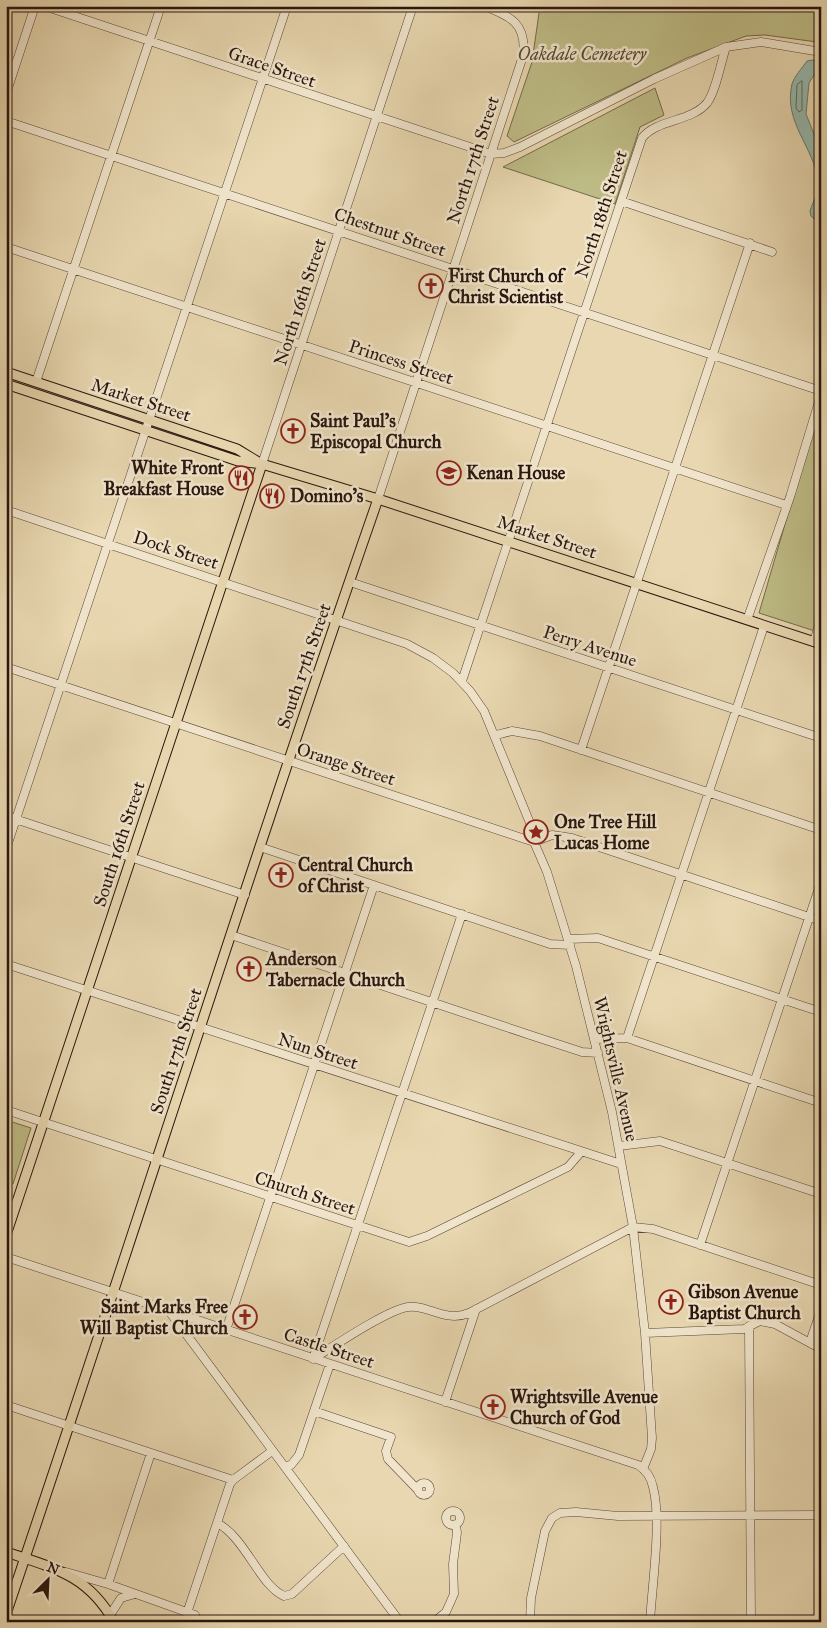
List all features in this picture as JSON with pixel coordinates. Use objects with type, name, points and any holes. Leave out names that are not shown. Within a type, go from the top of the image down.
[{"type":"main road","name":"Market Street","points":[[6,372],[237,449],[262,464]]},
{"type":"main road","name":"Market Street","points":[[6,384],[238,461],[262,464],[378,498],[817,643]]},
{"type":"main road","name":"South 16th Street","points":[[6,1235],[262,464]]},
{"type":"main road","name":"South 17th Street","points":[[6,1614],[288,761],[378,498]]},
{"type":"main road","points":[[6,1552],[62,1570],[76,1578],[96,1595],[112,1619]]},
{"type":"street","points":[[6,94],[35,6]]},
{"type":"street","name":"Grace Street","points":[[44,6],[376,118],[491,154]]},
{"type":"street","points":[[36,382],[161,6]]},
{"type":"street","points":[[6,849],[62,686],[287,6]]},
{"type":"street","name":"North 16th Street","points":[[262,464],[413,6]]},
{"type":"street","name":"North 17th Street","points":[[378,498],[521,64],[524,44],[520,29],[510,16],[484,6]]},
{"type":"street","points":[[491,154],[504,153],[520,147],[654,79],[726,47],[760,42],[821,52]]},
{"type":"street","name":"North 18th Street","points":[[462,680],[642,138],[649,131],[698,110],[706,103],[726,47]]},
{"type":"street","name":"Chestnut Street","points":[[6,121],[339,230],[821,393]]},
{"type":"street","points":[[621,201],[772,252]]},
{"type":"street","points":[[581,750],[750,243]]},
{"type":"street","name":"Princess Street","points":[[6,247],[786,505]]},
{"type":"street","points":[[747,620],[821,393]]},
{"type":"street","name":"Dock Street","points":[[6,510],[337,619]]},
{"type":"street","name":"Perry Avenue","points":[[350,582],[821,738]]},
{"type":"street","points":[[817,643],[821,618]]},
{"type":"street","name":"Wrightsville Avenue","points":[[337,619],[407,644],[434,658],[462,680],[484,711],[496,735],[530,823],[534,842],[569,942],[598,1053],[619,1146],[633,1227],[645,1333],[652,1438],[651,1449],[643,1468]]},
{"type":"street","points":[[627,1038],[764,626]]},
{"type":"street","name":"Orange Street","points":[[6,668],[534,842]]},
{"type":"street","points":[[496,735],[507,731],[524,732],[821,830]]},
{"type":"street","points":[[6,816],[245,895]]},
{"type":"street","points":[[534,842],[546,836],[561,835],[821,921]]},
{"type":"street","points":[[260,847],[550,944],[598,938],[821,1012]]},
{"type":"street","points":[[700,1245],[821,882]]},
{"type":"street","points":[[226,1330],[374,885]]},
{"type":"street","points":[[313,1358],[462,914]]},
{"type":"street","points":[[232,935],[582,1052],[598,1053]]},
{"type":"street","name":"Nun Street","points":[[6,964],[621,1164]]},
{"type":"street","points":[[594,1039],[627,1038],[821,1103]]},
{"type":"street","name":"Church Street","points":[[6,1110],[403,1242],[414,1241],[568,1166],[581,1152]]},
{"type":"street","points":[[619,1146],[656,1140],[821,1194]]},
{"type":"street","points":[[313,1358],[388,1314],[406,1307],[447,1316],[465,1315],[633,1227],[653,1229],[821,1285]]},
{"type":"street","name":"Castle Street","points":[[6,1257],[643,1468]]},
{"type":"street","points":[[445,1402],[476,1309]]},
{"type":"street","points":[[810,1342],[821,1310]]},
{"type":"street","points":[[169,1311],[272,1451],[286,1466],[400,1622]]},
{"type":"street","points":[[645,1333],[744,1329],[760,1321],[771,1323],[821,1349]]},
{"type":"street","points":[[749,1326],[751,1622]]},
{"type":"street","points":[[286,1466],[291,1465],[299,1455],[330,1364]]},
{"type":"street","points":[[6,1405],[232,1480]]},
{"type":"street","points":[[314,1411],[391,1437],[386,1451],[388,1459],[418,1490]]},
{"type":"street","points":[[62,1570],[138,1594],[191,1614],[217,1523],[232,1480],[272,1451]]},
{"type":"street","points":[[108,1584],[151,1453]]},
{"type":"street","points":[[643,1468],[653,1486],[656,1516],[650,1622]]},
{"type":"street","points":[[530,1622],[531,1598],[545,1531],[555,1515],[566,1511],[618,1516],[821,1515]]},
{"type":"street","points":[[217,1523],[229,1531],[281,1596],[290,1595],[344,1546]]},
{"type":"street","points":[[434,1622],[449,1607],[454,1594],[453,1564],[457,1533],[456,1524]]},
{"type":"street","points":[[112,1619],[121,1598],[138,1594]]},
{"type":"green space","name":"Oakdale Cemetery","points":[[540,6],[821,6],[821,10],[817,42],[765,35],[746,36],[687,58],[514,142],[507,136],[532,62]]},
{"type":"green space","points":[[655,88],[664,115],[640,127],[615,204],[503,167]]},
{"type":"green space","points":[[821,401],[821,633],[759,613]]},
{"type":"green space","points":[[6,1120],[31,1128],[13,1184],[6,1182]]},
{"type":"water","points":[[813,60],[821,64],[809,83],[806,114],[821,152],[821,225],[811,216],[810,211],[818,189],[818,181],[811,157],[795,122],[790,98],[794,78],[807,61]]},
{"type":"place","name":"First Church of Christ Scientist","points":[[431,286]]},
{"type":"place","name":"Saint Paul's Episcopal Church","points":[[293,431]]},
{"type":"place","name":"Kenan House","points":[[449,473]]},
{"type":"place","name":"White Front Breakfast House","points":[[241,478]]},
{"type":"place","name":"Domino's","points":[[272,496]]},
{"type":"place","name":"One Tree Hill Lucas Home","points":[[536,832]]},
{"type":"place","name":"Central Church of Christ","points":[[281,875]]},
{"type":"place","name":"Anderson Tabernacle Church","points":[[249,969]]},
{"type":"place","name":"Gibson Avenue Baptist Church","points":[[671,1302]]},
{"type":"place","name":"Saint Marks Free Will Baptist Church","points":[[245,1317]]},
{"type":"place","name":"Wrightsville Avenue Church of God","points":[[493,1407]]}]
